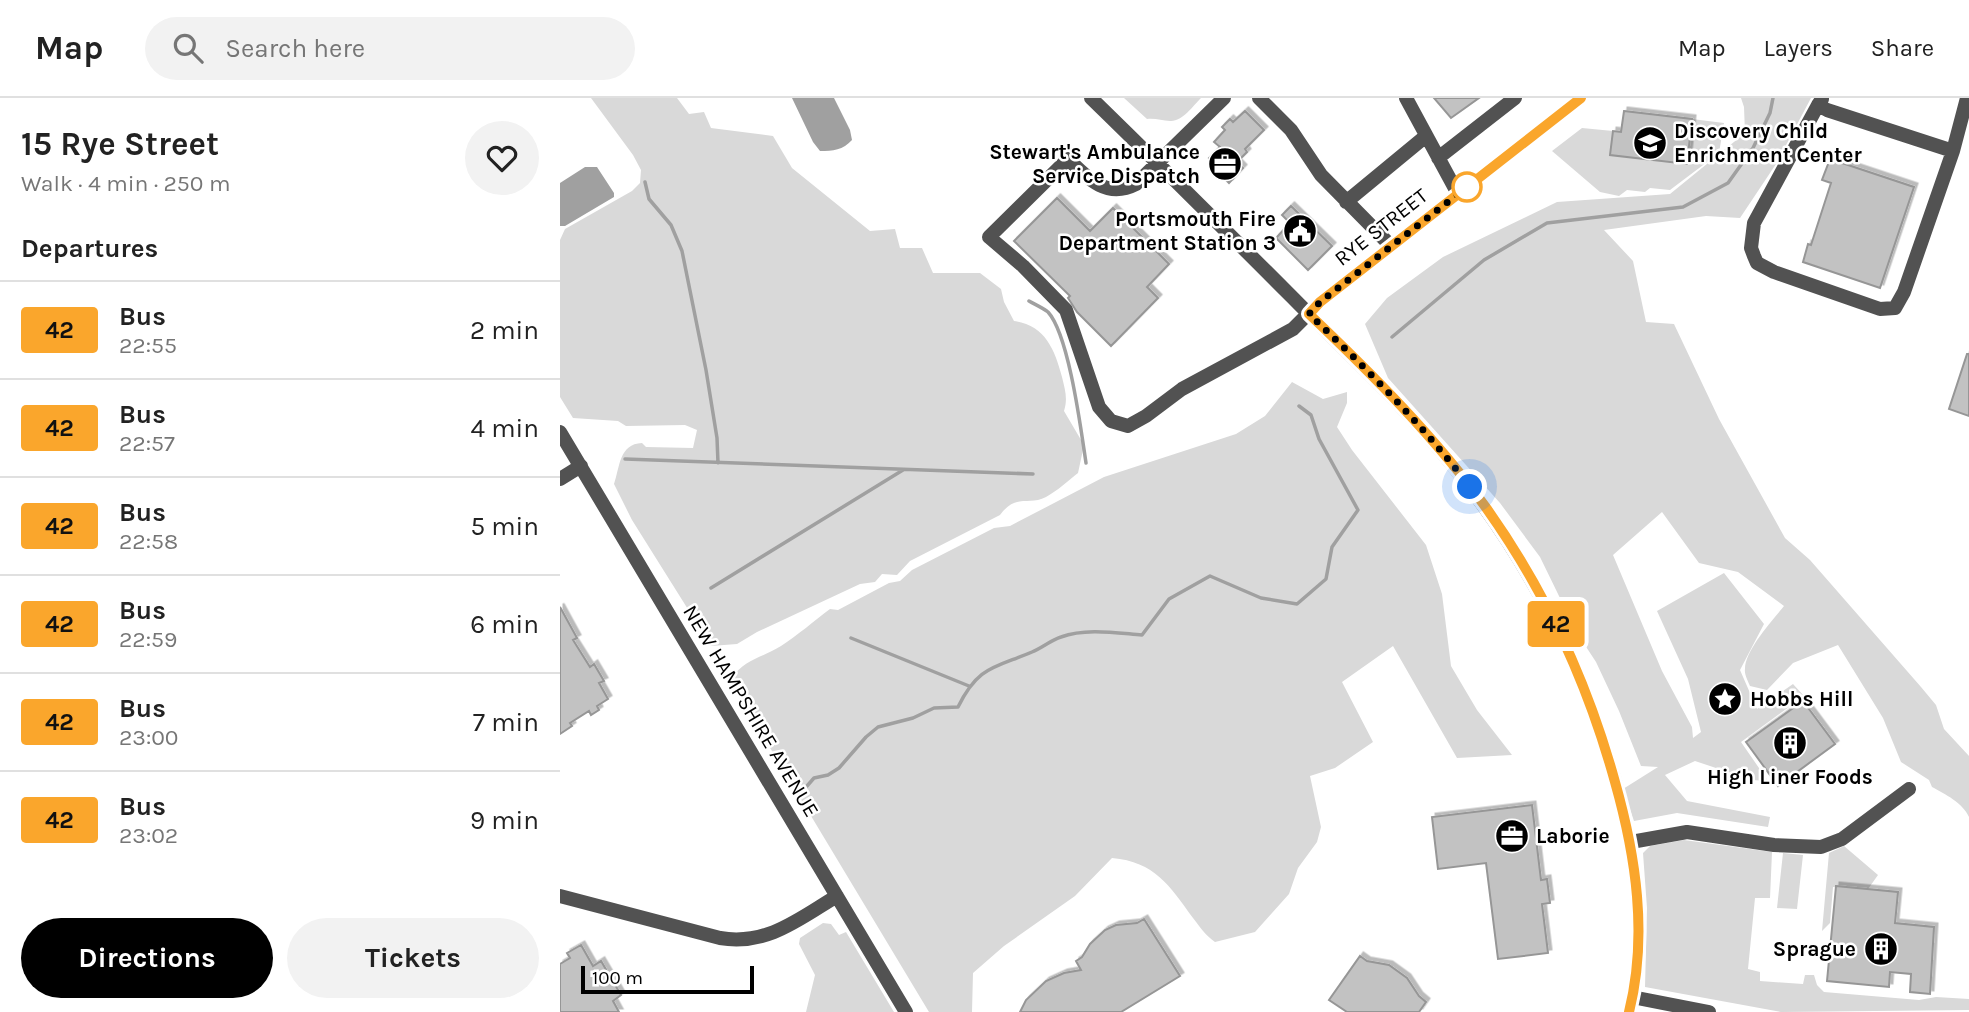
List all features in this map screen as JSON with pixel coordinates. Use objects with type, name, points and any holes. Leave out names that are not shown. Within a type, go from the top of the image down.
[{"type":"street","points":[[1091,98],[1366,369],[1436,445],[1486,508],[1516,553],[1556,624],[1584,685],[1606,748],[1631,842],[1638,919],[1631,1005],[1709,1012]]},
{"type":"street","points":[[1158,163],[1224,98]]},
{"type":"street","points":[[1259,98],[1291,130],[1321,175],[1391,246]]},
{"type":"street","points":[[1406,98],[1458,194]]},
{"type":"street","points":[[1438,158],[1516,98]]},
{"type":"street","name":"RYE STREET","points":[[1158,163],[1136,184],[1111,189],[1094,183],[1068,159],[989,237],[1023,266],[1066,310],[1099,407],[1111,421],[1128,426],[1182,389],[1293,329],[1320,302],[1581,98]]},
{"type":"street","points":[[1953,151],[1821,102],[1754,223],[1751,248],[1757,263],[1774,272],[1880,309],[1895,307],[1904,292],[1953,151],[1966,98]]},
{"type":"street","points":[[1346,202],[1426,136]]},
{"type":"street","name":"NEW HAMPSHIRE AVENUE","points":[[560,432],[906,1012]]},
{"type":"street","points":[[560,479],[581,466]]},
{"type":"street","points":[[1631,842],[1687,832],[1774,845],[1821,847],[1842,839],[1909,789]]},
{"type":"street","points":[[560,896],[707,935],[738,940],[758,939],[780,931],[836,896]]},
{"type":"shaded area","points":[[591,98],[677,98],[689,114],[704,112],[711,128],[773,136],[792,168],[870,231],[895,229],[900,248],[922,248],[933,273],[980,273],[1001,289],[1004,302],[1014,321],[1025,323],[1041,333],[1056,357],[1066,394],[1064,411],[1084,445],[1078,473],[1046,497],[1012,504],[1000,515],[910,561],[897,575],[882,574],[875,582],[860,584],[737,644],[711,646],[632,520],[614,484],[622,458],[629,447],[642,443],[646,447],[693,448],[697,430],[685,425],[626,426],[618,421],[573,418],[560,397],[560,240],[565,229],[632,191],[640,183],[641,170],[633,155]]},
{"type":"shaded area","points":[[792,98],[834,98],[850,130],[852,140],[838,149],[820,151]]},
{"type":"shaded area","points":[[1124,98],[1201,98],[1183,116],[1170,121],[1147,119]]},
{"type":"shaded area","points":[[1741,98],[1811,98],[1776,164],[1740,218],[1706,216],[1604,230],[1633,261],[1646,322],[1674,324],[1719,419],[1785,538],[1810,560],[1921,687],[1936,705],[1944,729],[1969,756],[1969,817],[1958,803],[1932,787],[1929,780],[1901,762],[1883,718],[1838,645],[1793,663],[1767,690],[1750,686],[1745,671],[1749,653],[1784,606],[1738,572],[1699,563],[1662,512],[1613,555],[1662,671],[1692,727],[1693,738],[1701,732],[1688,679],[1657,611],[1724,573],[1764,624],[1740,670],[1757,709],[1793,684],[1804,696],[1741,742],[1768,781],[1752,780],[1695,761],[1665,775],[1687,801],[1770,817],[1768,827],[1677,813],[1634,821],[1623,789],[1658,767],[1641,766],[1596,662],[1577,633],[1540,557],[1500,503],[1388,378],[1365,324],[1387,298],[1443,257],[1557,202],[1670,194],[1745,133]]},
{"type":"shaded area","points":[[1692,119],[1724,123],[1719,153],[1670,190],[1627,190],[1619,196],[1600,192],[1552,151],[1582,128],[1613,131],[1610,155],[1686,164]]},
{"type":"shaded area","points":[[585,167],[597,167],[614,197],[565,226],[560,226],[560,183]]},
{"type":"shaded area","points":[[1292,382],[1323,399],[1347,392],[1347,403],[1337,427],[1426,545],[1442,594],[1451,666],[1477,710],[1512,755],[1457,758],[1393,646],[1342,682],[1373,742],[1335,768],[1310,776],[1321,827],[1317,842],[1298,868],[1289,894],[1255,932],[1215,942],[1208,937],[1160,877],[1139,864],[1112,858],[1075,896],[1004,946],[973,973],[972,1012],[929,1012],[731,679],[742,667],[781,646],[830,609],[838,610],[889,583],[900,581],[912,570],[994,528],[1010,526],[1104,477],[1236,434],[1265,416]]},
{"type":"shaded area","points":[[1684,840],[1772,852],[1770,898],[1755,898],[1748,969],[1760,972],[1760,981],[1803,984],[1805,975],[1814,975],[1817,985],[1824,992],[1919,1000],[1936,997],[1969,999],[1969,1010],[1781,1012],[1645,987],[1647,908],[1643,853],[1650,846]]},
{"type":"shaded area","points":[[1844,846],[1878,875],[1868,889],[1833,887],[1830,923],[1822,931],[1829,853]]},
{"type":"shaded area","points":[[1783,853],[1803,855],[1797,909],[1777,908]]},
{"type":"shaded area","points":[[823,923],[831,924],[839,935],[846,932],[894,1012],[806,1012],[815,975],[799,944],[800,938]]},
{"type":"building","points":[[1434,98],[1479,98],[1451,118]]},
{"type":"building","points":[[1245,111],[1264,130],[1245,149],[1247,152],[1237,162],[1243,168],[1229,183],[1210,164],[1212,162],[1209,158],[1220,147],[1214,142],[1225,130],[1222,127],[1230,119],[1233,122]]},
{"type":"building","name":"Discovery Child Enrichment Center","points":[[1624,111],[1692,119],[1687,164],[1610,155],[1613,131],[1621,132]]},
{"type":"building","points":[[1830,159],[1914,187],[1880,288],[1803,262],[1831,183],[1822,180]]},
{"type":"building","points":[[1057,198],[1090,231],[1113,208],[1169,264],[1147,287],[1158,298],[1111,346],[1077,312],[1068,298],[1070,296],[1014,241]]},
{"type":"building","name":"Portsmouth Fire Department Station 3","points":[[1291,206],[1332,246],[1308,270],[1276,238],[1290,223],[1282,215]]},
{"type":"building","points":[[1969,354],[1969,416],[1949,409]]},
{"type":"building","points":[[560,607],[577,638],[573,640],[590,667],[594,664],[604,681],[599,683],[608,699],[597,706],[599,710],[591,715],[589,711],[570,723],[572,726],[560,734]]},
{"type":"building","name":"High Liner Foods","points":[[1803,701],[1835,744],[1778,786],[1746,742]]},
{"type":"building","points":[[1532,805],[1541,880],[1547,879],[1550,903],[1542,904],[1548,953],[1498,959],[1486,863],[1438,869],[1432,817]]},
{"type":"building","name":"Sprague","points":[[1836,886],[1898,892],[1895,923],[1934,927],[1930,994],[1910,992],[1911,974],[1890,972],[1889,987],[1827,981]]},
{"type":"building","points":[[1144,919],[1180,976],[1121,1012],[1020,1012],[1026,1000],[1046,981],[1064,973],[1081,970],[1076,961],[1105,930]]},
{"type":"building","points":[[581,945],[593,966],[601,961],[621,995],[613,1001],[619,1012],[560,1012],[560,964],[570,958],[567,953]]},
{"type":"building","points":[[1360,956],[1367,961],[1389,965],[1407,978],[1426,1002],[1419,1012],[1347,1012],[1329,1000]]},
{"type":"waterway","points":[[1392,337],[1484,260],[1547,223],[1683,207],[1728,183],[1753,148],[1770,113],[1773,98]]},
{"type":"waterway","points":[[645,182],[649,199],[671,225],[682,251],[706,370],[717,438],[718,463]]},
{"type":"waterway","points":[[1029,301],[1048,312],[1062,341],[1073,384],[1086,463]]},
{"type":"waterway","points":[[807,786],[814,778],[828,775],[839,768],[878,727],[913,718],[934,708],[958,707],[973,683],[988,670],[1057,638],[1091,632],[1142,635],[1169,599],[1210,576],[1261,598],[1297,604],[1326,579],[1332,547],[1358,510],[1319,439],[1311,415],[1299,406]]},
{"type":"waterway","points":[[625,459],[1033,474]]},
{"type":"waterway","points":[[711,588],[903,470]]},
{"type":"waterway","points":[[851,638],[969,686]]},
{"type":"bus line","name":"42","points":[[1581,98],[1320,302],[1309,314],[1366,369],[1454,466],[1502,531],[1556,624],[1606,748],[1631,842],[1638,919],[1634,989],[1629,1012]]},
{"type":"place","name":"Discovery Child Enrichment Center","points":[[1650,143]]},
{"type":"place","name":"Stewart's Ambulance Service Dispatch","points":[[1225,164]]},
{"type":"place","name":"Portsmouth Fire Department Station 3","points":[[1300,231]]},
{"type":"place","name":"Hobbs Hill","points":[[1725,699]]},
{"type":"place","name":"High Liner Foods","points":[[1790,743]]},
{"type":"place","name":"Laborie","points":[[1512,836]]},
{"type":"place","name":"Sprague","points":[[1881,949]]},
{"type":"route","points":[[1467,187],[1320,302],[1309,314],[1366,369],[1436,445],[1470,487]]}]
